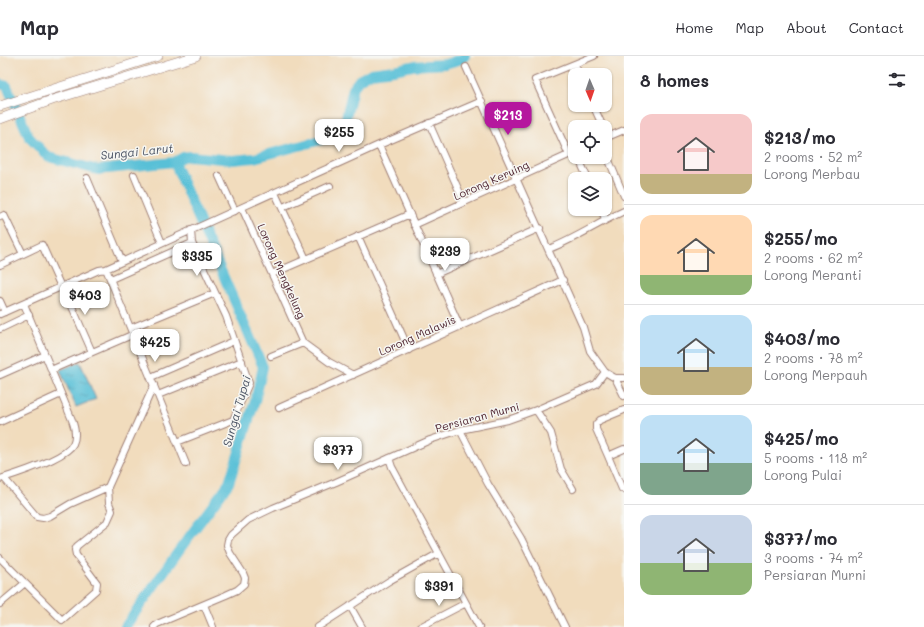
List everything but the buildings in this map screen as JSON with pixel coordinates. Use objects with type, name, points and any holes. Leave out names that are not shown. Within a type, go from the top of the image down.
[{"type":"main road","points":[[2,106],[158,56]]},
{"type":"main road","points":[[4,117],[196,56]]},
{"type":"street","points":[[568,146],[535,80],[594,56]]},
{"type":"street","points":[[575,64],[577,68]]},
{"type":"street","points":[[466,67],[563,280],[583,327],[590,351],[605,372],[615,378],[624,378]]},
{"type":"street","points":[[0,301],[3,313],[99,270],[106,269],[379,145],[482,101]]},
{"type":"street","points":[[429,123],[464,202]]},
{"type":"street","points":[[612,134],[624,130]]},
{"type":"street","points":[[379,145],[460,326]]},
{"type":"street","name":"Lorong Keruing","points":[[414,225],[568,156]]},
{"type":"street","points":[[610,164],[624,196]]},
{"type":"street","points":[[134,175],[162,243]]},
{"type":"street","points":[[219,176],[235,211]]},
{"type":"street","points":[[87,178],[122,261]]},
{"type":"street","points":[[283,207],[330,186]]},
{"type":"street","points":[[276,193],[306,259]]},
{"type":"street","name":"Lorong Mengkelung","points":[[242,208],[303,343]]},
{"type":"street","points":[[549,249],[568,242],[605,220],[624,211]]},
{"type":"street","points":[[272,274],[410,214]]},
{"type":"street","points":[[0,217],[4,215],[23,254]]},
{"type":"street","points":[[604,216],[605,220]]},
{"type":"street","points":[[436,274],[540,228]]},
{"type":"street","points":[[177,442],[233,420],[250,383],[226,316],[192,243],[193,229]]},
{"type":"street","points":[[358,236],[409,350]]},
{"type":"street","points":[[110,279],[192,243]]},
{"type":"street","points":[[0,264],[42,245],[92,352]]},
{"type":"street","points":[[106,269],[186,464]]},
{"type":"street","name":"Lorong Malawis","points":[[279,408],[563,280]]},
{"type":"street","points":[[51,370],[215,293]]},
{"type":"street","points":[[24,304],[72,420],[75,430],[75,438],[73,445],[65,453],[2,479],[37,517],[43,518],[50,516],[70,504],[108,487]]},
{"type":"street","points":[[0,329],[29,315]]},
{"type":"street","points":[[151,377],[234,341]]},
{"type":"street","points":[[271,356],[303,343],[329,362],[353,375]]},
{"type":"street","points":[[0,376],[45,355]]},
{"type":"street","points":[[158,395],[242,361]]},
{"type":"street","name":"Persiaran Murni","points":[[156,626],[238,590],[244,584],[245,578],[243,573],[230,553],[227,545],[231,535],[248,520],[430,440],[460,430],[508,420],[536,410],[596,384],[605,372]]},
{"type":"street","points":[[615,378],[624,396]]},
{"type":"street","points":[[0,558],[62,620],[96,590],[97,583],[76,555],[75,550],[77,546],[107,522],[112,511],[109,503],[108,487],[154,385]]},
{"type":"street","points":[[0,422],[61,394]]},
{"type":"street","points":[[536,410],[551,433],[561,469],[573,489]]},
{"type":"street","points":[[624,410],[600,420],[596,424],[596,429],[622,489],[624,490]]},
{"type":"street","points":[[460,430],[488,484],[521,538],[565,627]]},
{"type":"street","points":[[608,456],[624,449]]},
{"type":"street","points":[[389,458],[392,467],[479,627]]},
{"type":"street","points":[[318,627],[390,581],[439,553]]},
{"type":"street","points":[[0,604],[25,583]]},
{"type":"street","points":[[420,627],[466,603]]},
{"type":"street","points":[[204,605],[213,627]]},
{"type":"street","points":[[350,606],[362,627]]},
{"type":"water","points":[[80,362],[96,399],[76,407],[60,370]]},
{"type":"waterway","name":"Sungai Larut","points":[[0,84],[7,86],[29,137],[48,157],[98,170],[174,162],[183,157],[190,156],[232,160],[254,158],[336,136],[344,126],[353,88],[359,80],[371,73],[412,66],[445,64],[462,59],[465,56]]},
{"type":"waterway","name":"Sungai Tupai","points":[[125,627],[229,483],[255,401],[263,367],[174,162]]}]
